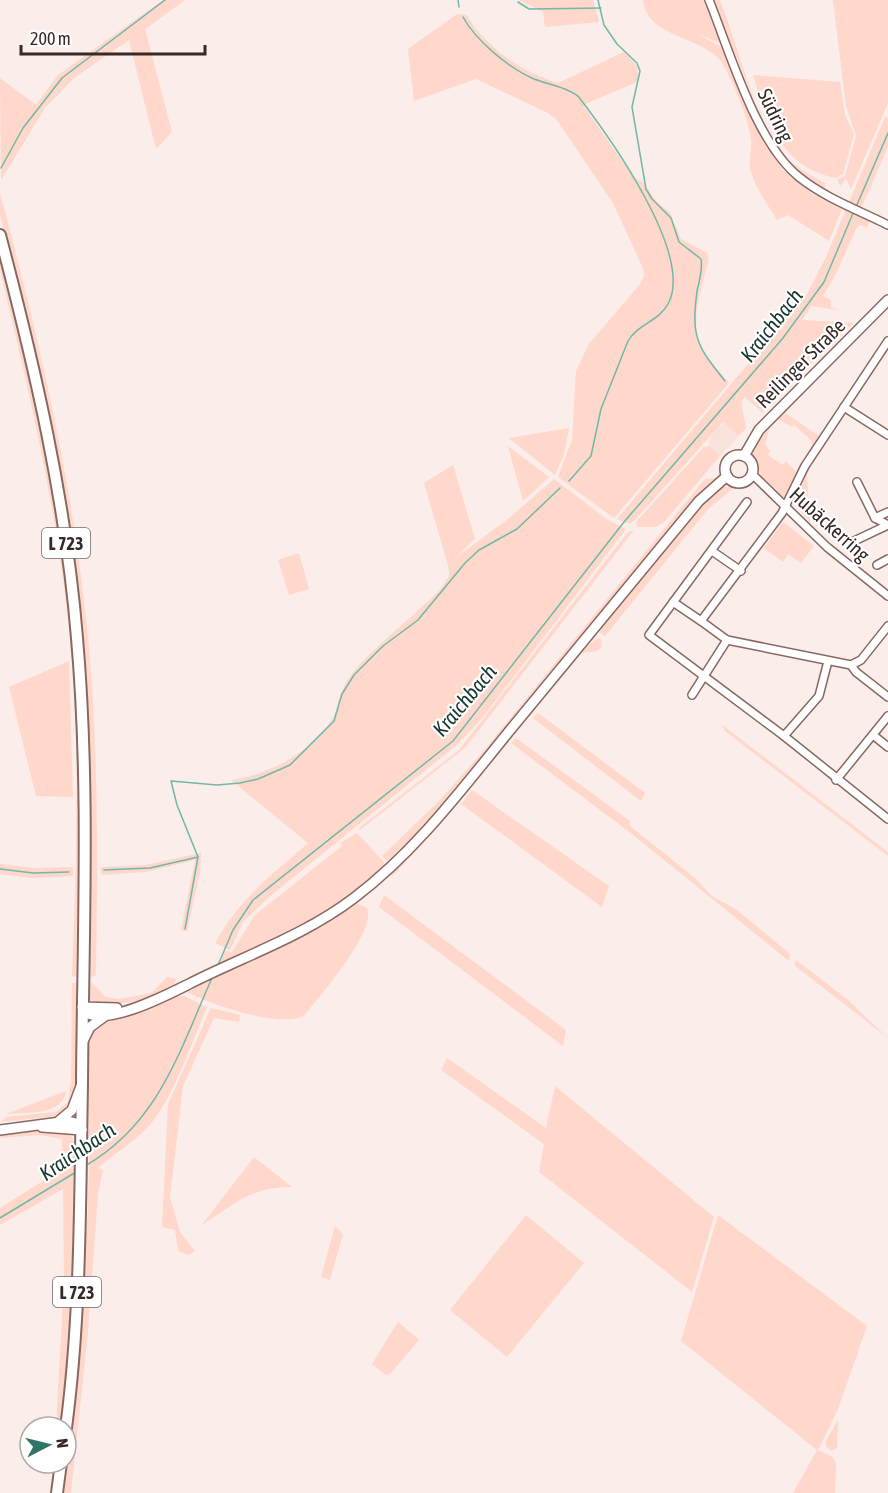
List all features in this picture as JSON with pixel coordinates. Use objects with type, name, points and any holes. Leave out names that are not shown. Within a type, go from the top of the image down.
[{"type":"main road","name":"L 723","points":[[0,235],[45,420],[60,505],[77,635],[85,788],[81,1178],[79,1263],[67,1415]]},
{"type":"main road","name":"Reilinger Straße","points":[[728,476],[726,466],[728,460],[737,455],[744,456],[759,430],[888,300]]},
{"type":"main road","points":[[82,1009],[92,1016],[107,1015],[156,1001],[328,915],[391,868],[464,786],[699,501],[728,476],[740,482],[752,474],[752,463],[744,456]]},
{"type":"main road","points":[[82,1009],[131,1009]]},
{"type":"main road","points":[[82,1044],[90,1028],[107,1015]]},
{"type":"main road","points":[[59,1121],[72,1110],[82,1084]]},
{"type":"main road","points":[[0,1130],[72,1121],[81,1130]]},
{"type":"main road","points":[[34,1126],[81,1130]]},
{"type":"main road","points":[[57,1493],[59,1475]]},
{"type":"street","name":"Südring","points":[[709,0],[756,117],[773,150],[798,177],[819,192],[888,225]]},
{"type":"street","points":[[701,621],[741,571],[785,506],[804,468],[888,341]]},
{"type":"street","points":[[844,407],[888,435]]},
{"type":"street","name":"Hubäckerring","points":[[752,474],[827,547],[888,596]]},
{"type":"street","points":[[857,482],[875,519],[888,525]]},
{"type":"street","points":[[747,502],[649,635],[784,736],[836,780],[888,819]]},
{"type":"street","points":[[875,519],[888,512]]},
{"type":"street","points":[[852,542],[888,525]]},
{"type":"street","points":[[712,551],[741,571]]},
{"type":"street","points":[[877,565],[888,559]]},
{"type":"street","points":[[673,602],[727,640],[851,665],[861,660],[888,626]]},
{"type":"street","points":[[692,695],[727,640]]},
{"type":"street","points":[[784,736],[819,696],[828,661]]},
{"type":"street","points":[[851,665],[856,672],[888,697]]},
{"type":"street","points":[[836,780],[888,716]]},
{"type":"street","points":[[873,735],[888,747]]},
{"type":"shaded area","points":[[163,0],[185,0],[145,29],[172,132],[156,149],[129,40],[74,78],[45,108],[1,180],[0,78],[36,105],[58,75]]},
{"type":"shaded area","points":[[519,0],[593,0],[599,22],[545,27],[543,12]]},
{"type":"shaded area","points":[[643,0],[705,0],[723,44],[697,34],[724,48],[767,147],[784,171],[812,194],[842,209],[829,241],[788,215],[777,220],[753,178],[750,164],[750,132],[734,86],[719,59],[710,51],[663,29],[653,21]]},
{"type":"shaded area","points":[[713,0],[720,0],[756,102],[773,140],[793,163],[825,183],[822,189],[793,167],[770,138]]},
{"type":"shaded area","points":[[833,0],[888,0],[888,103],[851,189],[846,179],[840,186],[837,179],[845,176],[856,136],[846,106]]},
{"type":"shaded area","points":[[457,14],[466,15],[485,39],[506,57],[530,72],[558,83],[624,52],[637,66],[639,81],[583,105],[634,178],[644,183],[656,201],[670,213],[681,239],[707,253],[709,259],[700,293],[696,329],[702,351],[729,383],[614,518],[558,477],[572,440],[576,371],[589,344],[640,284],[644,276],[643,268],[613,203],[557,120],[548,113],[476,79],[414,101],[408,49]]},
{"type":"shaded area","points":[[753,75],[840,82],[845,115],[854,134],[843,174],[836,178],[818,173],[802,164],[790,153],[771,125]]},
{"type":"shaded area","points":[[885,117],[888,118],[888,147],[863,204],[855,214],[869,221],[867,228],[860,225],[856,229],[834,278],[823,296],[831,300],[831,307],[839,310],[811,306],[802,320],[853,323],[770,405],[764,407],[763,413],[745,397],[741,402],[746,428],[739,436],[723,422],[634,521],[630,524],[617,519],[807,294],[825,259]]},
{"type":"shaded area","points":[[0,193],[49,392],[68,492],[83,593],[92,688],[96,784],[96,975],[91,977],[85,702],[77,593],[64,497],[39,376],[0,214]]},
{"type":"shaded area","points":[[0,248],[32,376],[64,548],[75,659],[81,821],[76,977],[72,976],[77,778],[72,659],[67,610],[44,463],[0,270]]},
{"type":"shaded area","points":[[784,412],[819,436],[802,462],[812,445],[811,440],[794,425],[792,427],[778,419]]},
{"type":"shaded area","points":[[724,423],[739,436],[720,456],[709,446],[709,442],[713,433]]},
{"type":"shaded area","points":[[770,427],[765,444],[770,451],[768,455],[783,465],[786,461],[798,474],[783,498],[757,473],[757,461],[751,454],[754,445]]},
{"type":"shaded area","points":[[569,428],[564,454],[555,475],[509,438]]},
{"type":"shaded area","points":[[508,446],[549,477],[523,501]]},
{"type":"shaded area","points":[[709,446],[720,456],[663,523],[655,527],[637,527],[636,522],[704,447]]},
{"type":"shaded area","points":[[453,465],[475,539],[454,559],[508,519],[554,479],[608,520],[626,529],[483,717],[458,744],[269,897],[243,922],[230,950],[215,943],[235,912],[246,900],[308,843],[231,780],[273,768],[312,743],[333,718],[342,691],[356,669],[440,590],[449,576],[449,569],[424,483]]},
{"type":"shaded area","points":[[807,475],[810,523],[794,502]]},
{"type":"shaded area","points":[[715,478],[701,492],[431,820],[387,861],[382,856],[439,801],[486,748],[705,479]]},
{"type":"shaded area","points":[[721,487],[734,487],[708,509],[605,636],[600,633],[602,626],[694,515]]},
{"type":"shaded area","points":[[783,522],[814,546],[801,563],[788,554],[783,562],[764,548]]},
{"type":"shaded area","points":[[634,530],[465,748],[360,830],[359,828],[459,750],[628,532]]},
{"type":"shaded area","points":[[299,553],[309,589],[289,595],[278,560]]},
{"type":"shaded area","points":[[596,639],[601,639],[602,647],[597,651],[582,653],[440,824],[391,878],[394,871],[438,824],[577,655]]},
{"type":"shaded area","points":[[69,661],[73,797],[36,796],[9,687]]},
{"type":"shaded area","points":[[538,713],[645,793],[641,801],[533,718]]},
{"type":"shaded area","points":[[721,724],[888,852],[888,856],[725,731]]},
{"type":"shaded area","points":[[516,738],[630,821],[630,826],[695,878],[712,896],[737,910],[790,954],[789,961],[632,834],[511,743]]},
{"type":"shaded area","points":[[472,790],[609,886],[602,907],[461,804]]},
{"type":"shaded area","points":[[357,833],[384,862],[385,867],[341,902],[301,927],[220,964],[225,951],[232,952],[255,915],[342,846],[340,843]]},
{"type":"shaded area","points":[[201,853],[200,872],[187,931],[181,930],[195,860],[145,872],[101,875],[101,867],[145,865]]},
{"type":"shaded area","points":[[0,864],[34,868],[73,867],[73,876],[32,878],[0,874]]},
{"type":"shaded area","points":[[384,895],[566,1030],[563,1046],[379,907]]},
{"type":"shaded area","points":[[355,903],[367,908],[368,918],[363,932],[345,964],[304,1016],[293,1019],[263,1017],[212,1003],[187,992],[309,931]]},
{"type":"shaded area","points":[[796,960],[848,1000],[888,1038],[794,965]]},
{"type":"shaded area","points":[[167,977],[176,979],[173,989],[144,999],[126,1003],[95,1004],[90,999],[91,982],[106,997],[119,999],[151,993]]},
{"type":"shaded area","points":[[72,983],[76,983],[78,1054],[77,1073],[73,1091],[67,1105],[58,1116],[0,1122],[7,1117],[56,1112],[68,1102],[71,1081]]},
{"type":"shaded area","points":[[176,996],[184,996],[207,1007],[181,1070],[157,1115],[136,1138],[98,1168],[103,1170],[98,1194],[88,1332],[78,1427],[78,1415],[74,1415],[89,1184],[88,1091],[92,1034],[96,1026],[101,1023]]},
{"type":"shaded area","points":[[211,1008],[240,1015],[239,1022],[214,1018],[183,1086],[170,1197],[180,1232],[195,1251],[188,1255],[178,1251],[175,1230],[162,1227],[168,1104]]},
{"type":"shaded area","points":[[447,1058],[546,1128],[555,1086],[714,1217],[692,1292],[539,1172],[544,1144],[441,1070]]},
{"type":"shaded area","points":[[66,1091],[58,1105],[51,1109],[6,1114]]},
{"type":"shaded area","points":[[31,1130],[67,1133],[71,1135],[74,1142],[72,1319],[63,1415],[57,1415],[64,1281],[63,1189],[0,1225],[0,1208],[62,1169],[62,1139],[40,1135],[0,1138],[0,1134]]},
{"type":"shaded area","points":[[254,1157],[292,1187],[254,1193],[201,1226]]},
{"type":"shaded area","points":[[526,1215],[584,1263],[507,1357],[450,1310]]},
{"type":"shaded area","points":[[718,1215],[867,1326],[838,1409],[818,1450],[833,1457],[836,1464],[835,1493],[793,1493],[817,1450],[681,1341]]},
{"type":"shaded area","points":[[335,1226],[343,1234],[330,1280],[321,1277]]},
{"type":"shaded area","points":[[398,1322],[419,1340],[390,1374],[386,1375],[372,1364]]},
{"type":"shaded area","points":[[838,1420],[837,1448],[831,1451],[826,1446],[826,1441]]},
{"type":"shaded area","points":[[67,1475],[73,1475],[71,1493],[64,1493]]},
{"type":"waterway","points":[[1,168],[23,128],[62,78],[165,0]]},
{"type":"waterway","points":[[458,0],[459,7]]},
{"type":"waterway","points":[[598,0],[604,25],[617,44],[637,63],[640,71],[632,107],[646,189],[652,199],[671,218],[679,242],[701,259],[695,307],[696,331],[702,350],[725,381]]},
{"type":"waterway","points":[[518,2],[529,9],[601,8]]},
{"type":"waterway","points":[[463,17],[476,35],[514,68],[534,79],[578,96],[627,166],[659,227],[670,256],[673,283],[668,304],[659,315],[637,331],[628,341],[601,409],[591,456],[569,481]]},
{"type":"waterway","name":"Kraichbach","points":[[856,207],[888,133]]},
{"type":"waterway","name":"Kraichbach","points":[[218,965],[233,930],[253,900],[453,741],[624,522],[783,338],[824,282],[854,211]]},
{"type":"waterway","points":[[198,857],[177,805],[171,781],[217,785],[240,783],[258,779],[290,765],[334,721],[342,694],[354,675],[383,646],[418,620],[465,563],[479,550],[517,529],[560,488]]},
{"type":"waterway","points":[[104,870],[150,868],[198,857],[185,929]]},
{"type":"waterway","points":[[0,869],[33,873],[69,872]]},
{"type":"waterway","name":"Kraichbach","points":[[85,1166],[110,1149],[149,1107],[177,1059],[212,978]]},
{"type":"waterway","name":"Kraichbach","points":[[0,1218],[76,1172]]}]
